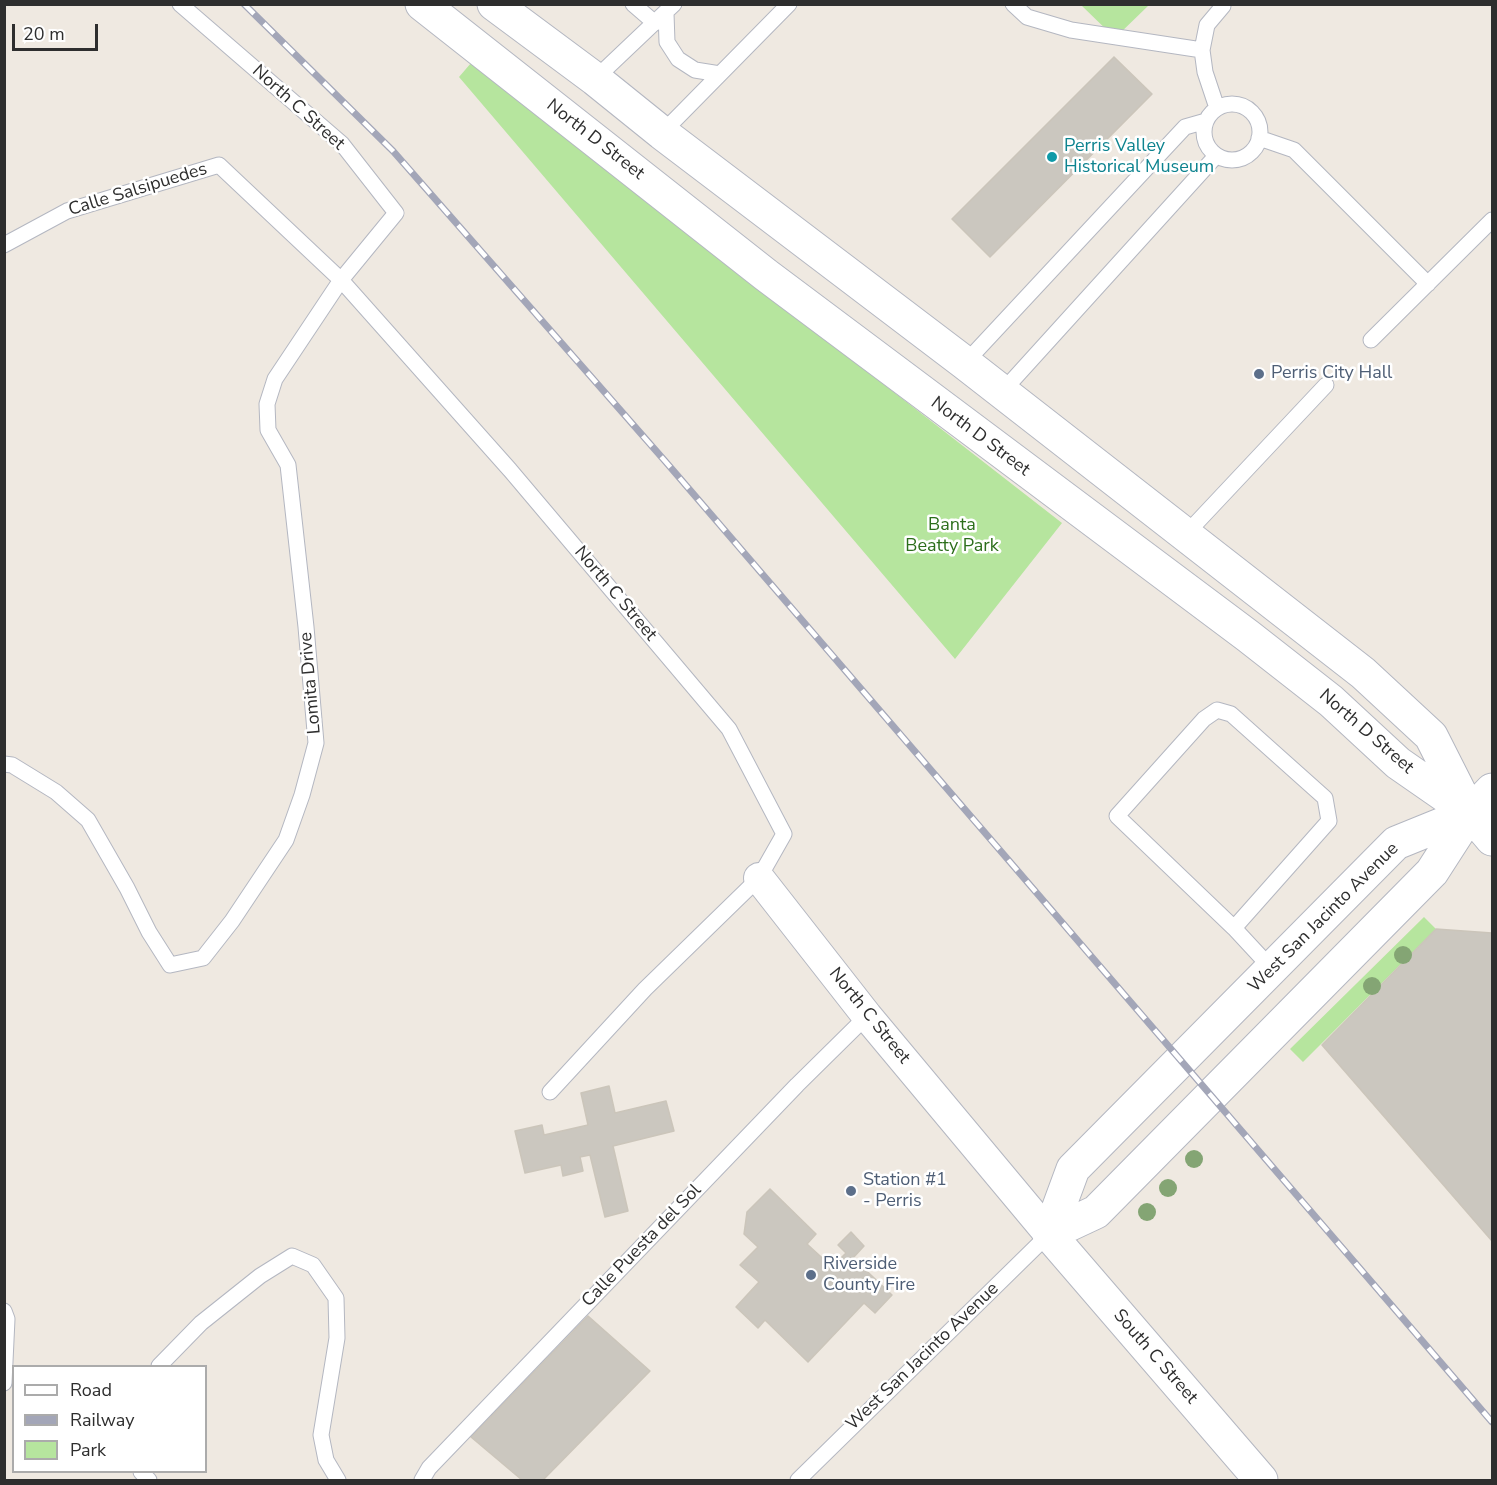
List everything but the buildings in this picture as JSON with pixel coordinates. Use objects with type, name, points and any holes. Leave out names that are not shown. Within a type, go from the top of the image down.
[{"type":"main road","name":"North D Street","points":[[422,4],[766,275],[1248,636],[1331,701],[1398,763],[1470,813]]},
{"type":"main road","name":"North D Street","points":[[494,4],[965,363],[1363,673],[1431,736],[1470,813]]},
{"type":"main road","points":[[952,416],[965,363]]},
{"type":"main road","points":[[952,416],[1002,392]]},
{"type":"main road","points":[[1492,790],[1470,813],[1492,839]]},
{"type":"main road","name":"West San Jacinto Avenue","points":[[1049,1234],[1073,1169],[1396,843],[1470,813]]},
{"type":"main road","name":"West San Jacinto Avenue","points":[[1049,1234],[1096,1212],[1432,872],[1470,813]]},
{"type":"main road","name":"South C Street","points":[[1049,1234],[1261,1480]]},
{"type":"street","name":"North C Street","points":[[759,878],[867,1016],[1049,1234]]},
{"type":"lane","name":"North C Street","points":[[180,4],[342,144],[396,213],[341,280],[510,470],[729,729],[784,834],[759,878]]},
{"type":"lane","points":[[633,4],[665,14]]},
{"type":"lane","points":[[662,133],[789,4]]},
{"type":"lane","points":[[1013,4],[1027,17],[1071,30],[1202,50]]},
{"type":"lane","points":[[1218,108],[1205,72],[1202,50],[1207,25],[1223,6]]},
{"type":"lane","points":[[595,79],[665,14]]},
{"type":"lane","points":[[665,14],[667,42],[678,59],[695,70],[720,74]]},
{"type":"lane","points":[[1226,104],[1236,104],[1252,112],[1260,129],[1259,138],[1250,154],[1233,160],[1216,156],[1205,140],[1204,131],[1210,113],[1218,108],[1226,104]]},
{"type":"lane","points":[[965,363],[1185,127],[1206,122]]},
{"type":"lane","points":[[1259,138],[1294,150],[1428,284]]},
{"type":"lane","points":[[1002,392],[1216,156]]},
{"type":"lane","name":"Calle Salsipuedes","points":[[4,246],[67,211],[219,165],[341,280]]},
{"type":"lane","points":[[1371,340],[1492,220]]},
{"type":"lane","name":"Lomita Drive","points":[[4,764],[12,765],[56,792],[88,820],[170,966],[203,958],[232,921],[286,840],[302,795],[316,743],[288,465],[268,430],[267,404],[275,379],[341,280]]},
{"type":"lane","points":[[1185,535],[1326,386]]},
{"type":"lane","points":[[1233,928],[1329,821],[1325,798],[1231,714],[1217,710],[1204,719],[1117,816],[1272,969]]},
{"type":"lane","points":[[549,1092],[645,989],[759,878]]},
{"type":"lane","name":"Calle Puesta del Sol","points":[[422,1480],[438,1460],[797,1085],[867,1016]]},
{"type":"lane","name":"West San Jacinto Avenue","points":[[798,1480],[1049,1234]]},
{"type":"lane","points":[[160,1365],[201,1323],[260,1276],[292,1256],[313,1265],[336,1298],[337,1338],[321,1435],[326,1460],[338,1480]]},
{"type":"lane","points":[[4,1311],[7,1319],[4,1383]]},
{"type":"green space","points":[[1081,5],[1149,5],[1115,38]]},
{"type":"green space","name":"Banta Beatty Park","points":[[471,63],[1062,523],[955,659],[459,77]]},
{"type":"green space","points":[[1424,917],[1436,929],[1303,1062],[1290,1049]]},
{"type":"railway","points":[[244,4],[393,151],[665,461],[1492,1422]]},
{"type":"place","name":"Perris Valley Historical Museum","points":[[1052,157]]},
{"type":"place","name":"Perris City Hall","points":[[1259,374]]},
{"type":"place","name":"Station #1 - Perris","points":[[851,1191]]},
{"type":"place","name":"Riverside County Fire","points":[[811,1275]]}]
